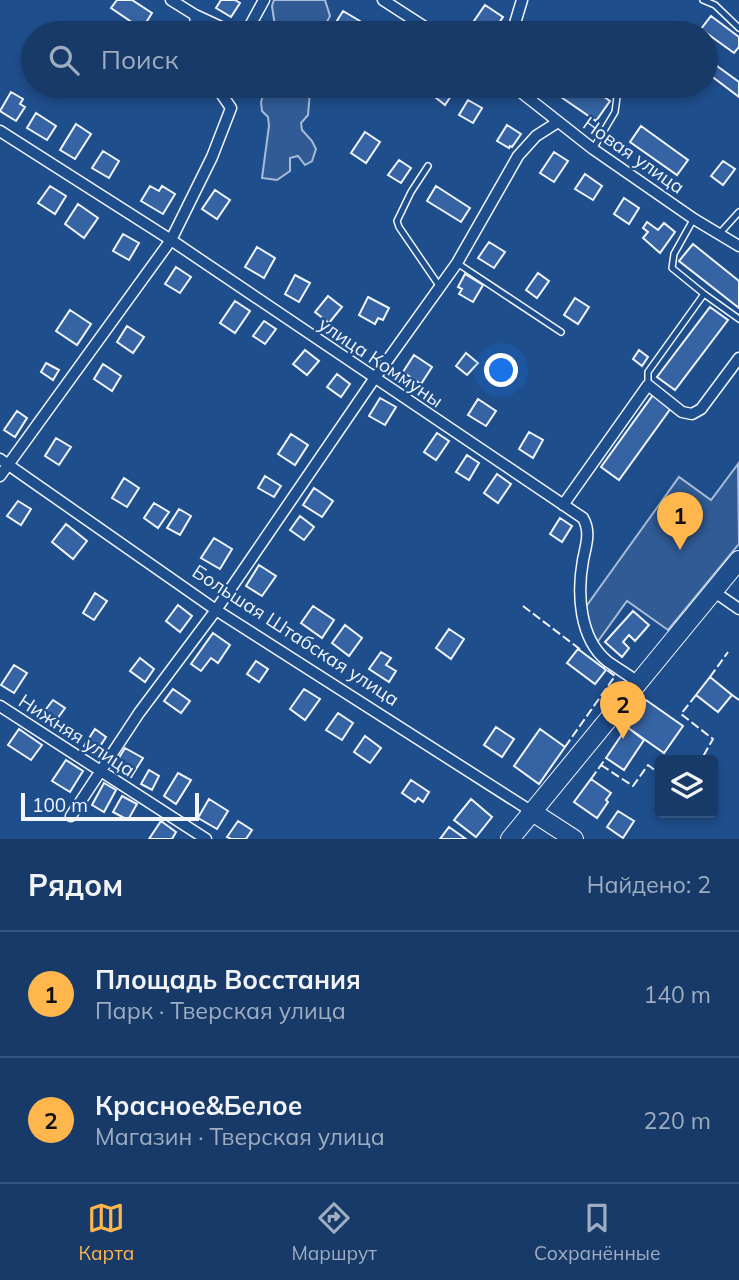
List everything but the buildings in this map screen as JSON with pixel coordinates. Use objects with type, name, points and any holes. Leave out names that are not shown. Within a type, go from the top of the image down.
[{"type":"main road","points":[[510,839],[739,560]]},
{"type":"main road","name":"Большая Штабская улица","points":[[534,813],[574,839]]},
{"type":"street","points":[[171,0],[208,21]]},
{"type":"street","points":[[253,21],[264,0]]},
{"type":"street","points":[[383,0],[415,21]]},
{"type":"street","points":[[516,21],[523,0]]},
{"type":"street","points":[[195,15],[196,21]]},
{"type":"street","points":[[0,475],[4,462],[171,240],[212,157],[231,108],[224,98]]},
{"type":"street","name":"Новая улица","points":[[528,98],[593,149],[694,219],[739,246]]},
{"type":"street","points":[[71,816],[139,713],[216,610],[457,263],[518,156],[536,136],[558,122]]},
{"type":"street","name":"улица Коммуны","points":[[0,131],[171,240],[583,518],[587,524],[587,540],[580,593],[585,627],[592,644],[605,660],[638,682]]},
{"type":"street","points":[[563,505],[648,384],[682,412],[692,414],[701,409],[739,358]]},
{"type":"street","name":"Большая Штабская улица","points":[[4,462],[216,610],[534,813]]},
{"type":"street","points":[[713,591],[739,609]]},
{"type":"street","name":"Нижняя улица","points":[[0,706],[206,839]]},
{"type":"lane","points":[[704,0],[715,5],[739,28]]},
{"type":"lane","points":[[593,149],[617,106],[617,98]]},
{"type":"lane","points":[[428,166],[397,221],[440,287]]},
{"type":"lane","points":[[720,233],[739,212]]},
{"type":"lane","points":[[694,219],[674,254],[672,268],[739,319]]},
{"type":"lane","points":[[457,263],[561,332]]},
{"type":"lane","points":[[648,384],[648,372],[704,294]]},
{"type":"shaded area","points":[[274,0],[325,0],[330,16],[327,21],[274,21]]},
{"type":"shaded area","points":[[262,98],[309,98],[308,115],[301,123],[302,130],[316,149],[312,161],[305,165],[298,156],[290,158],[290,171],[277,180],[262,178],[269,126],[261,102]]},
{"type":"shaded area","points":[[738,464],[739,544],[668,630],[627,601],[596,644],[585,608],[679,477],[711,500]]},
{"type":"fence","points":[[523,606],[581,650]]},
{"type":"fence","points":[[710,677],[728,652]]},
{"type":"fence","points":[[565,747],[615,676],[603,667]]},
{"type":"fence","points":[[696,695],[681,714],[713,739],[704,755]]},
{"type":"fence","points":[[732,695],[739,700]]},
{"type":"fence","points":[[591,779],[606,758]]},
{"type":"fence","points":[[601,765],[633,786],[648,765],[655,770]]},
{"type":"place","name":"Площадь Восстания","points":[[680,550]]},
{"type":"place","name":"Красное&Белое","points":[[623,739]]}]
